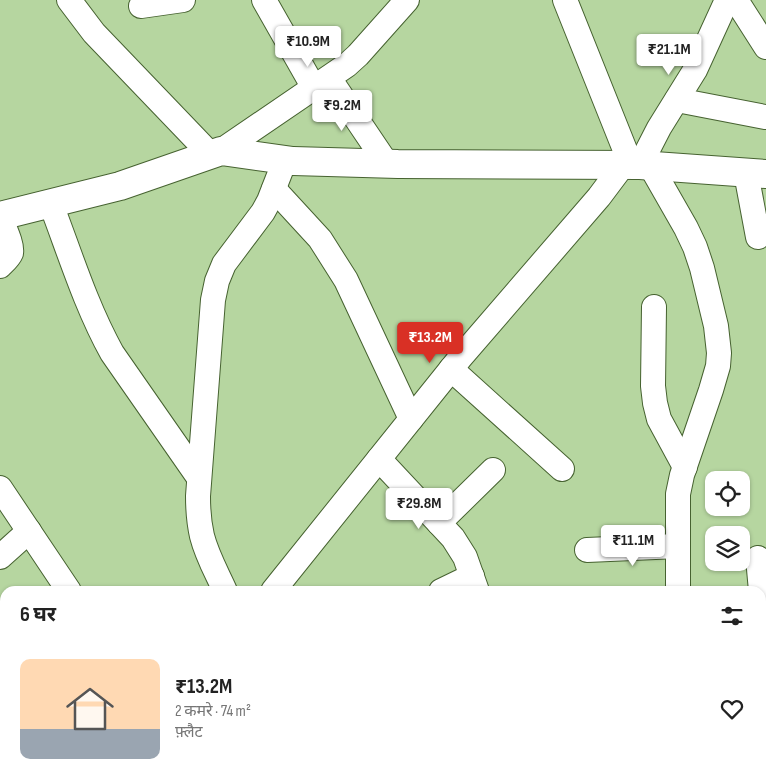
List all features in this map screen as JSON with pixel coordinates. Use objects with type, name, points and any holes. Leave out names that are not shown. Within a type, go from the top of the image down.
[{"type":"main road","points":[[0,216],[120,186],[216,153],[293,161],[387,164],[636,165],[756,174]]},
{"type":"street","points":[[69,0],[94,33],[216,153],[347,64],[358,55],[407,0]]},
{"type":"street","points":[[141,6],[183,0]]},
{"type":"street","points":[[264,0],[321,83],[387,164]]},
{"type":"street","points":[[565,0],[636,165],[686,228],[695,248],[706,283],[716,326],[719,353],[718,366],[678,494],[678,586]]},
{"type":"street","points":[[277,586],[451,369],[599,198],[636,165],[695,70],[727,0]]},
{"type":"street","points":[[736,0],[766,47]]},
{"type":"street","points":[[676,100],[764,117]]},
{"type":"street","points":[[223,586],[207,554],[199,516],[198,496],[213,300],[217,280],[224,264],[270,201],[285,160]]},
{"type":"street","points":[[756,174],[758,237]]},
{"type":"street","points":[[274,189],[320,240],[346,280],[411,419]]},
{"type":"street","points":[[51,204],[94,317],[112,353],[200,478]]},
{"type":"street","points":[[0,216],[11,246],[11,254],[0,266]]},
{"type":"street","points":[[654,307],[653,386],[655,403],[659,419],[685,467]]},
{"type":"street","points":[[451,369],[562,469]]},
{"type":"street","points":[[379,459],[453,538],[465,557],[475,584]]},
{"type":"street","points":[[439,523],[493,470]]},
{"type":"street","points":[[0,488],[66,586]]},
{"type":"street","points":[[0,557],[29,531]]},
{"type":"street","points":[[587,550],[678,546]]},
{"type":"street","points":[[758,558],[761,586]]},
{"type":"street","points":[[766,645],[766,650]]}]
